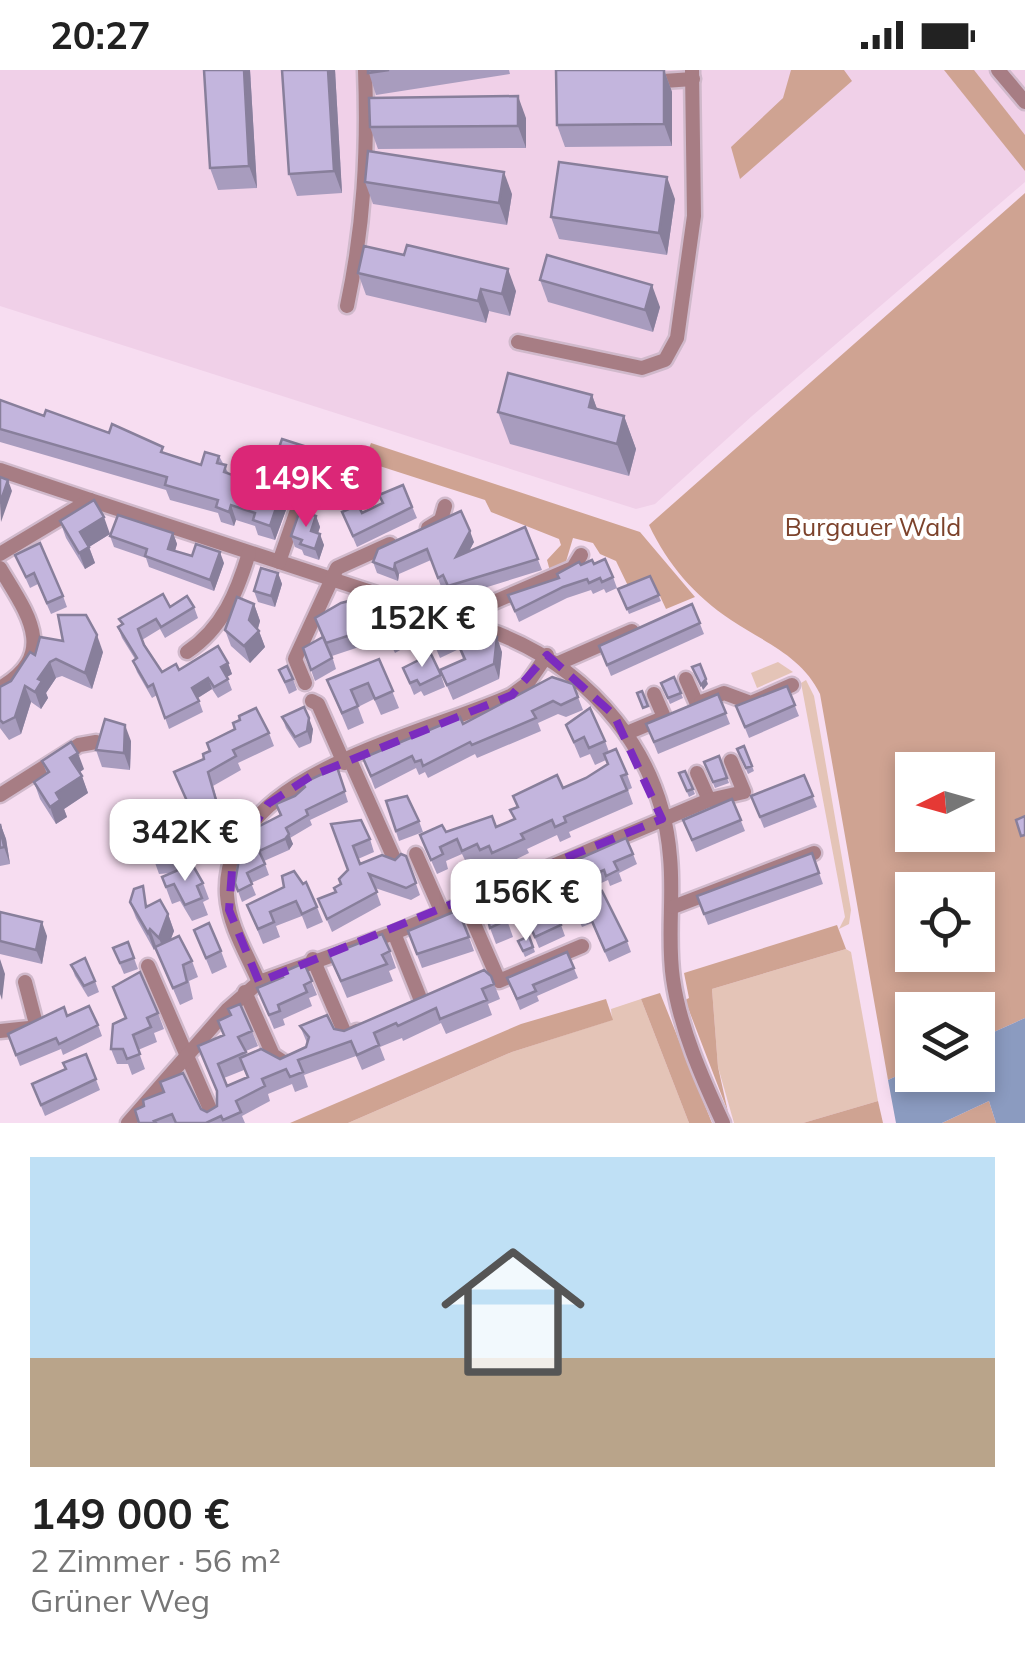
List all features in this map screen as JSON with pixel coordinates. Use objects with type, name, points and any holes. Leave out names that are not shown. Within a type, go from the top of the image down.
[{"type":"street","points":[[347,306],[361,240],[368,156],[365,70]]},
{"type":"street","points":[[998,70],[1025,102]]},
{"type":"street","points":[[518,342],[642,368],[656,365],[675,349],[694,216],[692,75],[625,83]]},
{"type":"street","points":[[0,470],[454,619],[553,659],[584,681],[626,733],[662,819],[670,850],[671,968],[677,1002],[722,1123]]},
{"type":"street","points":[[279,562],[312,470]]},
{"type":"street","points":[[0,554],[90,500]]},
{"type":"street","points":[[419,532],[441,520],[445,506]]},
{"type":"street","points":[[305,683],[295,660],[337,568],[403,539]]},
{"type":"street","points":[[188,652],[203,641],[224,615],[249,553]]},
{"type":"street","points":[[454,619],[573,568],[581,555]]},
{"type":"street","points":[[0,568],[32,622],[34,636],[34,649],[22,672],[0,688]]},
{"type":"street","points":[[259,982],[229,910],[233,857],[268,804],[310,776],[512,694],[553,659],[653,622]]},
{"type":"street","points":[[686,679],[696,704]]},
{"type":"street","points":[[626,733],[724,693],[752,703],[792,685]]},
{"type":"street","points":[[654,694],[664,718]]},
{"type":"street","points":[[312,701],[318,704],[396,862]]},
{"type":"street","points":[[0,796],[79,745],[96,742]]},
{"type":"street","points":[[128,1123],[244,992],[259,982],[313,959],[394,933],[709,800],[744,792],[731,761]]},
{"type":"street","points":[[697,773],[709,800]]},
{"type":"street","points":[[416,854],[442,913]]},
{"type":"street","points":[[673,907],[814,854]]},
{"type":"street","points":[[466,903],[499,981],[582,946]]},
{"type":"street","points":[[394,933],[422,1003]]},
{"type":"street","points":[[313,959],[346,1036],[376,1023]]},
{"type":"street","points":[[148,966],[213,1116]]},
{"type":"street","points":[[477,979],[495,971]]},
{"type":"street","points":[[0,1030],[41,1022],[25,982]]},
{"type":"street","points":[[244,992],[275,1058],[285,1063],[304,1055]]},
{"type":"street","points":[[407,1010],[440,995]]},
{"type":"highlighted area","points":[[547,655],[614,715],[662,819],[259,982],[229,910],[233,857],[268,804],[311,776],[512,695]]},
{"type":"shaded area","points":[[0,70],[1025,70],[1025,182],[655,504],[636,509],[0,306]]},
{"type":"shaded area","points":[[778,662],[793,672],[757,688],[751,673]]},
{"type":"shaded area","points":[[806,680],[814,696],[851,910],[849,924],[839,929],[845,917],[801,683]]},
{"type":"shaded area","points":[[846,949],[851,952],[878,1101],[803,1123],[734,1123],[718,1067],[712,989]]},
{"type":"shaded area","points":[[641,999],[689,1123],[348,1123],[512,1052],[612,1020],[611,1009]]},
{"type":"green space","points":[[791,70],[844,70],[852,81],[740,179],[731,147],[783,98]]},
{"type":"green space","points":[[944,70],[974,70],[1025,135],[1025,171]]},
{"type":"green space","name":"Burgauer Wald","points":[[1025,193],[1025,1018],[995,1031],[995,992],[895,992],[895,1077],[888,1080],[820,694],[793,660],[731,620],[694,590],[649,525]]},
{"type":"green space","points":[[371,443],[640,532],[695,597],[666,609],[653,581],[630,590],[616,561],[600,554],[593,543],[573,538],[565,565],[550,571],[547,560],[561,545],[559,539],[491,512],[485,500],[364,461]]},
{"type":"green space","points":[[837,925],[846,949],[712,989],[718,1067],[728,1112],[685,1000],[689,998],[684,973]]},
{"type":"green space","points":[[660,993],[712,1123],[689,1123],[641,999]]},
{"type":"green space","points":[[606,999],[613,1020],[512,1052],[348,1123],[290,1123],[521,1024]]},
{"type":"green space","points":[[878,1101],[883,1123],[803,1123]]},
{"type":"green space","points":[[989,1101],[996,1123],[942,1123]]},
{"type":"water","points":[[1025,1018],[1025,1123],[996,1123],[989,1101],[942,1123],[896,1123],[888,1080],[895,1077],[895,1092],[995,1092],[995,1031]]},
{"type":"building","points":[[204,70],[244,70],[249,166],[210,168]]},
{"type":"building","points":[[282,70],[328,70],[334,171],[289,174]]},
{"type":"building","points":[[556,70],[664,70],[664,124],[557,125]]},
{"type":"building","points":[[518,96],[518,126],[370,127],[369,98]]},
{"type":"building","points":[[368,151],[504,172],[499,203],[365,182]]},
{"type":"building","points":[[559,162],[667,177],[659,233],[551,217]]},
{"type":"building","points":[[407,245],[508,269],[502,294],[481,289],[478,301],[358,273],[364,246],[404,255]]},
{"type":"building","points":[[547,255],[652,285],[645,310],[540,280]]},
{"type":"building","points":[[508,373],[592,395],[589,407],[624,416],[617,444],[498,412]]},
{"type":"building","points":[[0,400],[44,416],[46,410],[109,433],[112,424],[163,447],[161,452],[201,465],[205,452],[219,456],[217,463],[226,465],[224,472],[263,486],[265,478],[284,484],[270,526],[253,520],[255,513],[231,505],[229,512],[216,507],[218,500],[165,485],[167,477],[0,429]]},
{"type":"building","points":[[282,439],[307,447],[294,465],[275,459]]},
{"type":"building","points":[[318,459],[339,466],[331,490],[310,483]]},
{"type":"building","points":[[0,477],[8,480],[0,503]]},
{"type":"building","points":[[403,485],[412,507],[353,536],[342,512],[358,505],[362,513],[383,503],[379,495]]},
{"type":"building","points":[[94,500],[104,517],[80,532],[89,547],[79,553],[60,521]]},
{"type":"building","points":[[300,510],[316,516],[311,531],[320,534],[315,549],[291,536]]},
{"type":"building","points":[[461,511],[470,531],[456,557],[525,527],[538,559],[448,586],[443,575],[438,578],[427,549],[395,563],[394,570],[373,562],[378,549]]},
{"type":"building","points":[[118,515],[173,533],[168,549],[192,556],[196,544],[220,552],[210,580],[145,556],[147,549],[110,536]]},
{"type":"building","points":[[40,543],[63,596],[47,603],[34,573],[26,577],[15,555]]},
{"type":"building","points":[[605,559],[613,577],[589,583],[587,579],[563,587],[515,611],[508,595],[559,578],[557,574],[579,562],[581,565],[592,560],[594,564]]},
{"type":"building","points":[[261,568],[278,573],[271,596],[254,591]]},
{"type":"building","points":[[650,576],[659,595],[627,609],[618,589]]},
{"type":"building","points":[[163,594],[170,607],[187,596],[194,607],[161,627],[156,619],[138,629],[162,672],[176,664],[179,670],[218,646],[228,663],[221,667],[228,679],[214,687],[208,678],[192,688],[199,701],[165,718],[153,684],[148,687],[133,661],[137,658],[118,627],[123,624],[119,619]]},
{"type":"building","points":[[369,596],[374,608],[366,630],[326,643],[315,618],[341,603]]},
{"type":"building","points":[[237,597],[254,604],[249,620],[259,631],[244,646],[225,630]]},
{"type":"building","points":[[692,604],[700,623],[607,665],[599,646]]},
{"type":"building","points":[[406,611],[419,626],[391,642],[379,619]]},
{"type":"building","points":[[58,615],[86,615],[97,635],[85,673],[56,659],[50,662],[38,679],[42,681],[35,692],[25,686],[15,717],[3,723],[0,687],[11,681],[30,652],[35,655],[40,637],[63,641]]},
{"type":"building","points":[[446,618],[448,622],[497,637],[494,664],[447,685],[440,670],[465,659],[454,635],[434,643],[427,627]]},
{"type":"building","points":[[323,637],[332,658],[311,670],[303,648]]},
{"type":"building","points":[[431,654],[441,675],[420,685],[417,680],[410,683],[403,668]]},
{"type":"building","points":[[379,659],[393,691],[375,699],[368,683],[351,690],[358,706],[342,713],[327,680]]},
{"type":"building","points":[[700,664],[706,679],[701,685],[692,667]]},
{"type":"building","points":[[287,666],[293,679],[285,682],[279,670]]},
{"type":"building","points":[[552,677],[573,684],[578,697],[561,705],[553,701],[532,711],[536,718],[472,745],[470,742],[423,766],[421,760],[415,762],[412,756],[371,776],[363,758],[460,717],[463,724]]},
{"type":"building","points":[[674,677],[681,693],[668,698],[661,683]]},
{"type":"building","points":[[787,686],[795,705],[745,727],[736,706]]},
{"type":"building","points":[[642,691],[648,706],[643,708],[637,693]]},
{"type":"building","points":[[718,694],[726,713],[654,742],[646,724]]},
{"type":"building","points":[[304,707],[309,718],[307,731],[295,737],[282,717]]},
{"type":"building","points":[[256,708],[269,733],[233,750],[236,756],[208,772],[216,800],[191,810],[174,772],[204,759],[203,754],[210,751],[207,743],[235,729],[233,723],[240,720],[239,716]]},
{"type":"building","points":[[590,708],[605,741],[589,748],[584,737],[574,742],[566,725]]},
{"type":"building","points":[[105,719],[125,725],[124,753],[96,750]]},
{"type":"building","points":[[71,742],[78,753],[70,758],[82,776],[56,793],[60,800],[50,807],[34,782],[49,772],[42,761]]},
{"type":"building","points":[[744,746],[752,766],[746,768],[737,749]]},
{"type":"building","points":[[616,749],[627,774],[621,776],[627,790],[564,817],[566,822],[555,827],[552,820],[521,834],[524,839],[492,853],[489,846],[480,850],[477,844],[462,851],[457,839],[440,847],[443,854],[431,860],[420,835],[442,825],[446,832],[492,816],[496,827],[515,819],[510,810],[518,807],[513,796],[557,775],[563,788],[586,778],[608,764],[604,754]]},
{"type":"building","points":[[719,756],[727,778],[713,782],[704,762]]},
{"type":"building","points":[[337,767],[345,791],[306,810],[308,815],[286,828],[289,834],[285,839],[259,851],[265,864],[247,873],[252,884],[238,891],[235,883],[240,853],[245,851],[243,846],[254,841],[250,831],[281,815],[276,804],[295,796],[305,787],[303,783]]},
{"type":"building","points":[[685,771],[693,789],[687,791],[679,773]]},
{"type":"building","points":[[804,775],[813,796],[760,817],[751,796]]},
{"type":"building","points":[[407,796],[419,821],[396,831],[386,801]]},
{"type":"building","points":[[732,799],[741,820],[692,840],[683,820]]},
{"type":"building","points":[[1025,816],[1025,835],[1021,836],[1016,820]]},
{"type":"building","points":[[361,820],[370,839],[353,846],[360,864],[382,855],[395,860],[401,854],[406,856],[416,883],[406,888],[369,874],[377,892],[327,919],[318,899],[336,892],[334,888],[341,884],[339,879],[348,870],[331,824]]},
{"type":"building","points":[[184,833],[190,843],[185,845],[188,854],[153,857],[151,836],[168,834],[168,840]]},
{"type":"building","points":[[626,838],[633,854],[614,862],[618,870],[606,876],[604,870],[574,883],[582,900],[602,891],[627,941],[605,951],[588,912],[578,917],[556,869]]},
{"type":"building","points":[[812,853],[819,873],[704,914],[697,896]]},
{"type":"building","points":[[192,864],[203,883],[197,886],[202,898],[185,905],[174,884],[166,887],[162,877]]},
{"type":"building","points":[[294,871],[303,884],[306,882],[317,907],[302,914],[296,901],[270,912],[274,922],[258,929],[247,905],[284,887],[282,876]]},
{"type":"building","points":[[539,876],[561,925],[535,937],[527,919],[542,912],[534,894],[519,901],[514,892]]},
{"type":"building","points":[[143,886],[146,907],[160,900],[168,914],[159,938],[150,929],[148,933],[130,902],[134,889]]},
{"type":"building","points":[[493,887],[507,920],[490,928],[481,892]]},
{"type":"building","points":[[458,910],[469,937],[417,954],[408,931]]},
{"type":"building","points":[[0,912],[42,922],[36,950],[0,941]]},
{"type":"building","points":[[209,923],[221,951],[206,958],[194,930]]},
{"type":"building","points":[[382,934],[390,951],[382,955],[387,964],[341,981],[329,955]]},
{"type":"building","points":[[179,936],[192,961],[183,965],[187,982],[173,988],[155,947]]},
{"type":"building","points":[[529,936],[533,947],[523,951],[518,941]]},
{"type":"building","points":[[128,942],[134,958],[120,963],[113,948]]},
{"type":"building","points":[[567,952],[574,968],[533,985],[536,991],[517,999],[507,978]]},
{"type":"building","points":[[85,958],[95,981],[84,986],[71,965]]},
{"type":"building","points":[[304,963],[312,981],[304,985],[307,992],[278,1005],[280,1011],[269,1015],[257,988]]},
{"type":"building","points":[[484,970],[494,984],[482,989],[487,1000],[440,1019],[436,1008],[398,1026],[396,1023],[374,1033],[379,1045],[357,1055],[351,1041],[298,1060],[303,1072],[290,1077],[286,1069],[262,1079],[265,1086],[236,1101],[241,1112],[223,1120],[221,1116],[206,1123],[176,1123],[172,1114],[156,1123],[139,1123],[135,1110],[144,1106],[143,1100],[164,1092],[160,1082],[183,1073],[201,1109],[207,1112],[217,1106],[217,1091],[198,1046],[224,1035],[218,1021],[231,1015],[228,1009],[240,1004],[252,1031],[238,1037],[246,1052],[218,1064],[227,1086],[248,1077],[240,1058],[261,1049],[280,1059],[306,1047],[309,1037],[300,1026],[327,1015],[334,1029],[344,1031]]},
{"type":"building","points":[[140,972],[158,1013],[147,1018],[151,1027],[133,1035],[140,1054],[127,1059],[123,1049],[111,1049],[113,1024],[126,1018],[113,987]]},
{"type":"building","points":[[89,1006],[98,1025],[59,1044],[56,1038],[16,1055],[8,1034],[64,1007],[67,1016]]},
{"type":"building","points":[[86,1054],[96,1079],[41,1105],[32,1084],[66,1069],[63,1063]]}]
